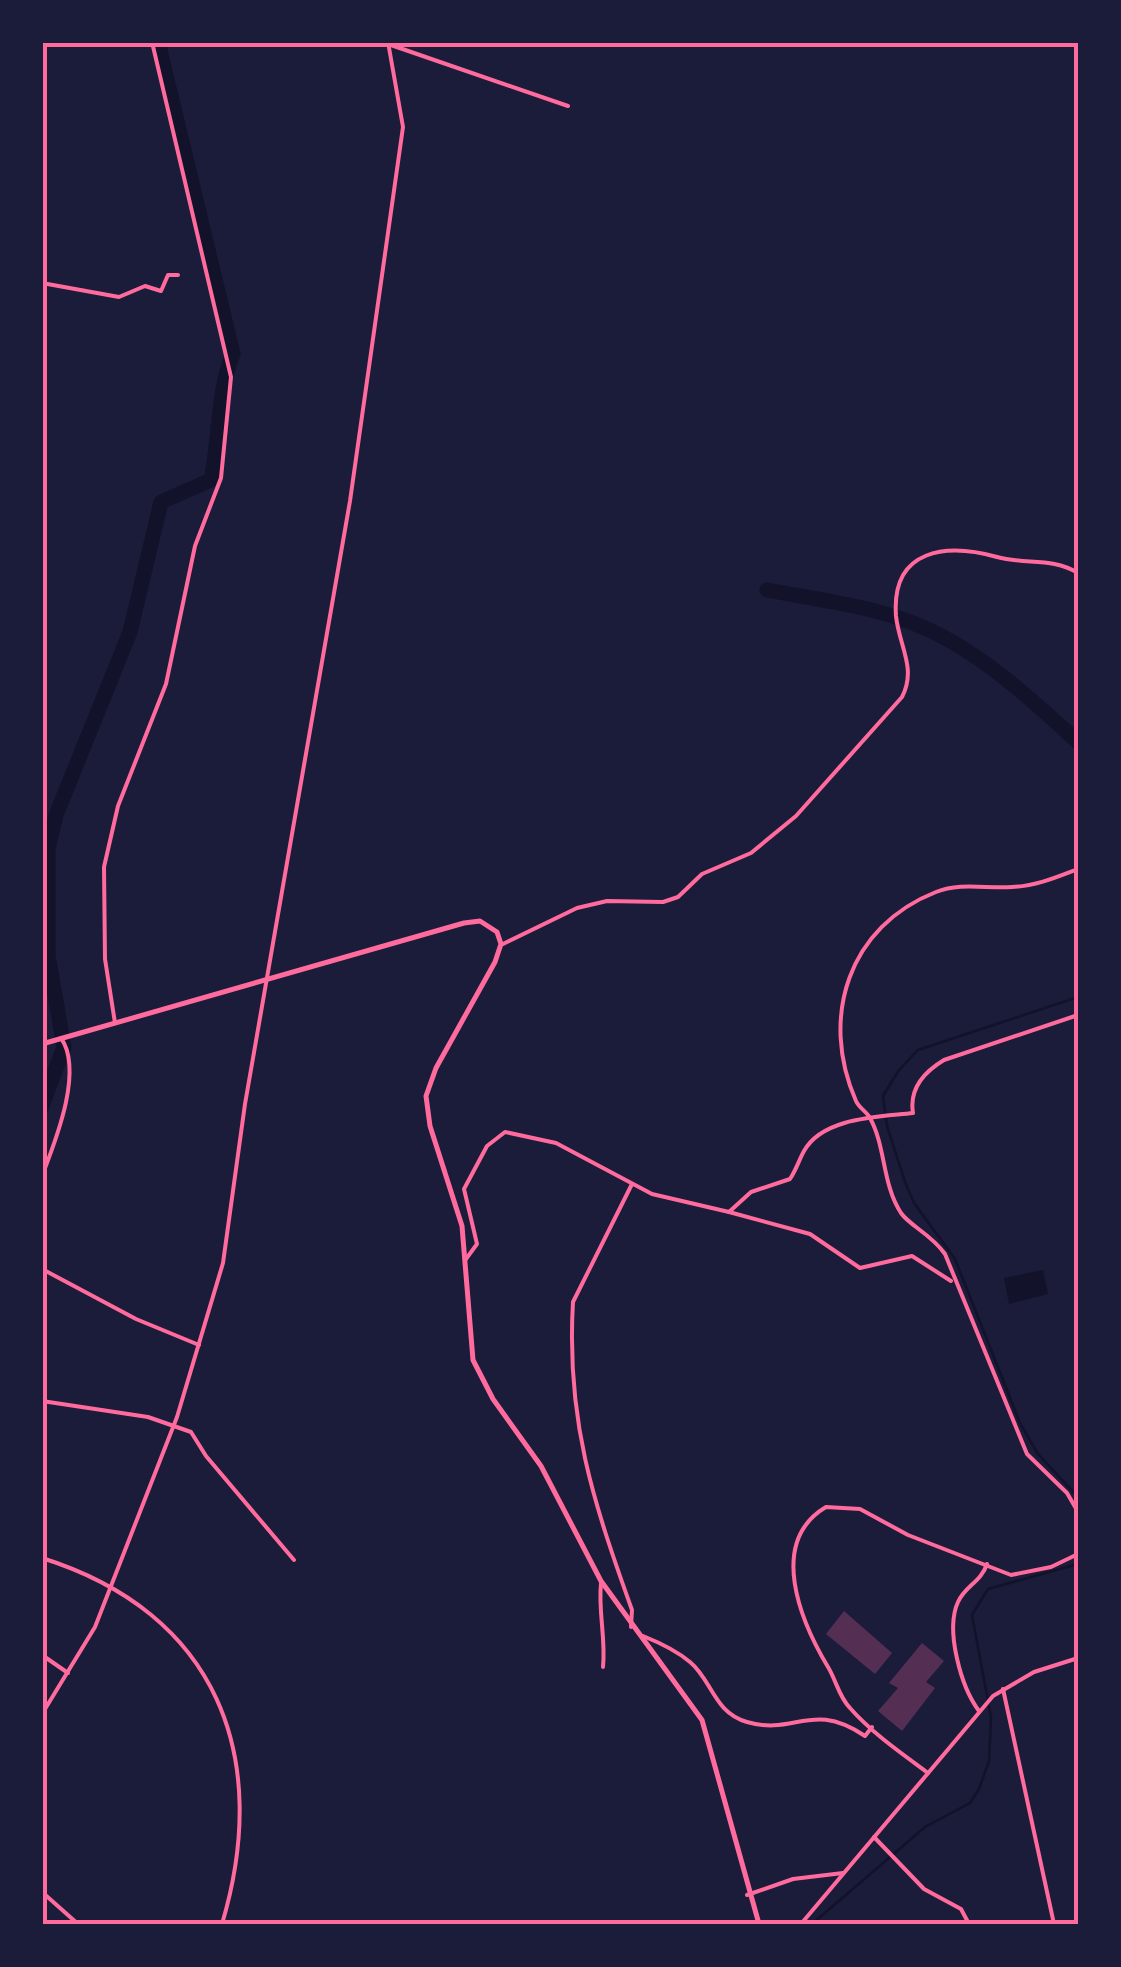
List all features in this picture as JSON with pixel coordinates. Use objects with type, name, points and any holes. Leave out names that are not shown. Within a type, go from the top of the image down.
[{"type":"main road","points":[[42,1044],[480,921],[497,932],[501,944],[436,1068],[426,1096],[430,1126],[457,1203],[466,1258],[473,1360],[493,1399],[542,1466],[601,1581],[702,1720],[715,1754],[747,1895],[759,1924]]},
{"type":"street","points":[[115,1023],[105,959],[104,867],[118,806],[166,684],[195,546],[221,478],[231,377],[152,42]]},
{"type":"street","points":[[42,1714],[68,1674],[111,1585],[174,1424],[223,1263],[350,500],[402,128],[388,43],[568,106]]},
{"type":"street","points":[[1078,85],[1078,96]]},
{"type":"street","points":[[42,283],[119,297],[145,286],[161,290],[168,275],[178,274]]},
{"type":"street","points":[[501,944],[592,904],[663,902],[678,896],[702,874],[751,853],[796,816],[910,682],[896,611],[904,575],[924,555],[944,548],[974,549],[1018,562],[1056,562],[1078,573]]},
{"type":"street","points":[[1078,869],[1014,887],[936,892],[866,942],[850,972],[839,1022],[856,1104],[870,1118],[896,1203],[904,1217],[930,1232],[945,1254],[953,1282],[1027,1454],[1067,1493],[1078,1512]]},
{"type":"street","points":[[729,1212],[750,1192],[790,1179],[805,1148],[817,1137],[854,1120],[913,1112],[914,1091],[930,1068],[1078,1015]]},
{"type":"street","points":[[42,1176],[64,1116],[69,1050],[61,1038]]},
{"type":"street","points":[[466,1258],[477,1244],[464,1189],[495,1136],[505,1132],[556,1144],[652,1194],[810,1234],[860,1268],[912,1256],[953,1282]]},
{"type":"street","points":[[631,1627],[632,1610],[587,1479],[578,1433],[572,1324],[573,1302],[632,1184]]},
{"type":"street","points":[[42,1269],[136,1319],[199,1345]]},
{"type":"street","points":[[42,1401],[174,1424],[191,1432],[294,1560]]},
{"type":"street","points":[[928,1773],[848,1706],[811,1638],[796,1595],[793,1562],[814,1514],[826,1506],[860,1509],[908,1535],[1011,1574],[1051,1566],[1078,1554]]},
{"type":"street","points":[[42,1558],[111,1585],[156,1619],[182,1646],[212,1692],[233,1742],[243,1831],[222,1924]]},
{"type":"street","points":[[979,1712],[968,1691],[952,1619],[958,1599],[982,1578],[987,1564]]},
{"type":"street","points":[[601,1581],[600,1616],[606,1639],[602,1667]]},
{"type":"street","points":[[637,1634],[692,1663],[720,1706],[744,1722],[772,1725],[832,1718],[865,1736],[872,1727]]},
{"type":"street","points":[[42,1655],[68,1674]]},
{"type":"street","points":[[802,1924],[979,1712],[1003,1689],[1055,1663],[1078,1658]]},
{"type":"street","points":[[1003,1689],[1054,1924]]},
{"type":"street","points":[[874,1837],[924,1889],[961,1909],[969,1924]]},
{"type":"street","points":[[747,1895],[792,1880],[843,1873]]},
{"type":"street","points":[[42,1892],[78,1924]]},
{"type":"shaded area","points":[[1043,1270],[1048,1294],[1009,1304],[1004,1278]]},
{"type":"building","points":[[844,1611],[892,1653],[875,1674],[826,1634]]},
{"type":"building","points":[[922,1643],[944,1661],[926,1682],[935,1688],[902,1731],[878,1711],[898,1688],[889,1683]]},
{"type":"waterway","points":[[42,1106],[64,1047],[48,955],[48,849],[56,815],[130,632],[161,502],[211,480],[224,384],[233,354],[158,42]]},
{"type":"waterway","points":[[767,590],[875,611],[933,632],[978,658],[1078,742]]},
{"type":"waterway","points":[[1078,997],[918,1050],[899,1070],[883,1096],[887,1126],[905,1182],[914,1203],[955,1259],[1020,1423],[1038,1454],[1078,1497]]},
{"type":"waterway","points":[[812,1924],[925,1827],[970,1803],[979,1789],[989,1761],[991,1717],[972,1615],[988,1589],[1078,1564]]}]
